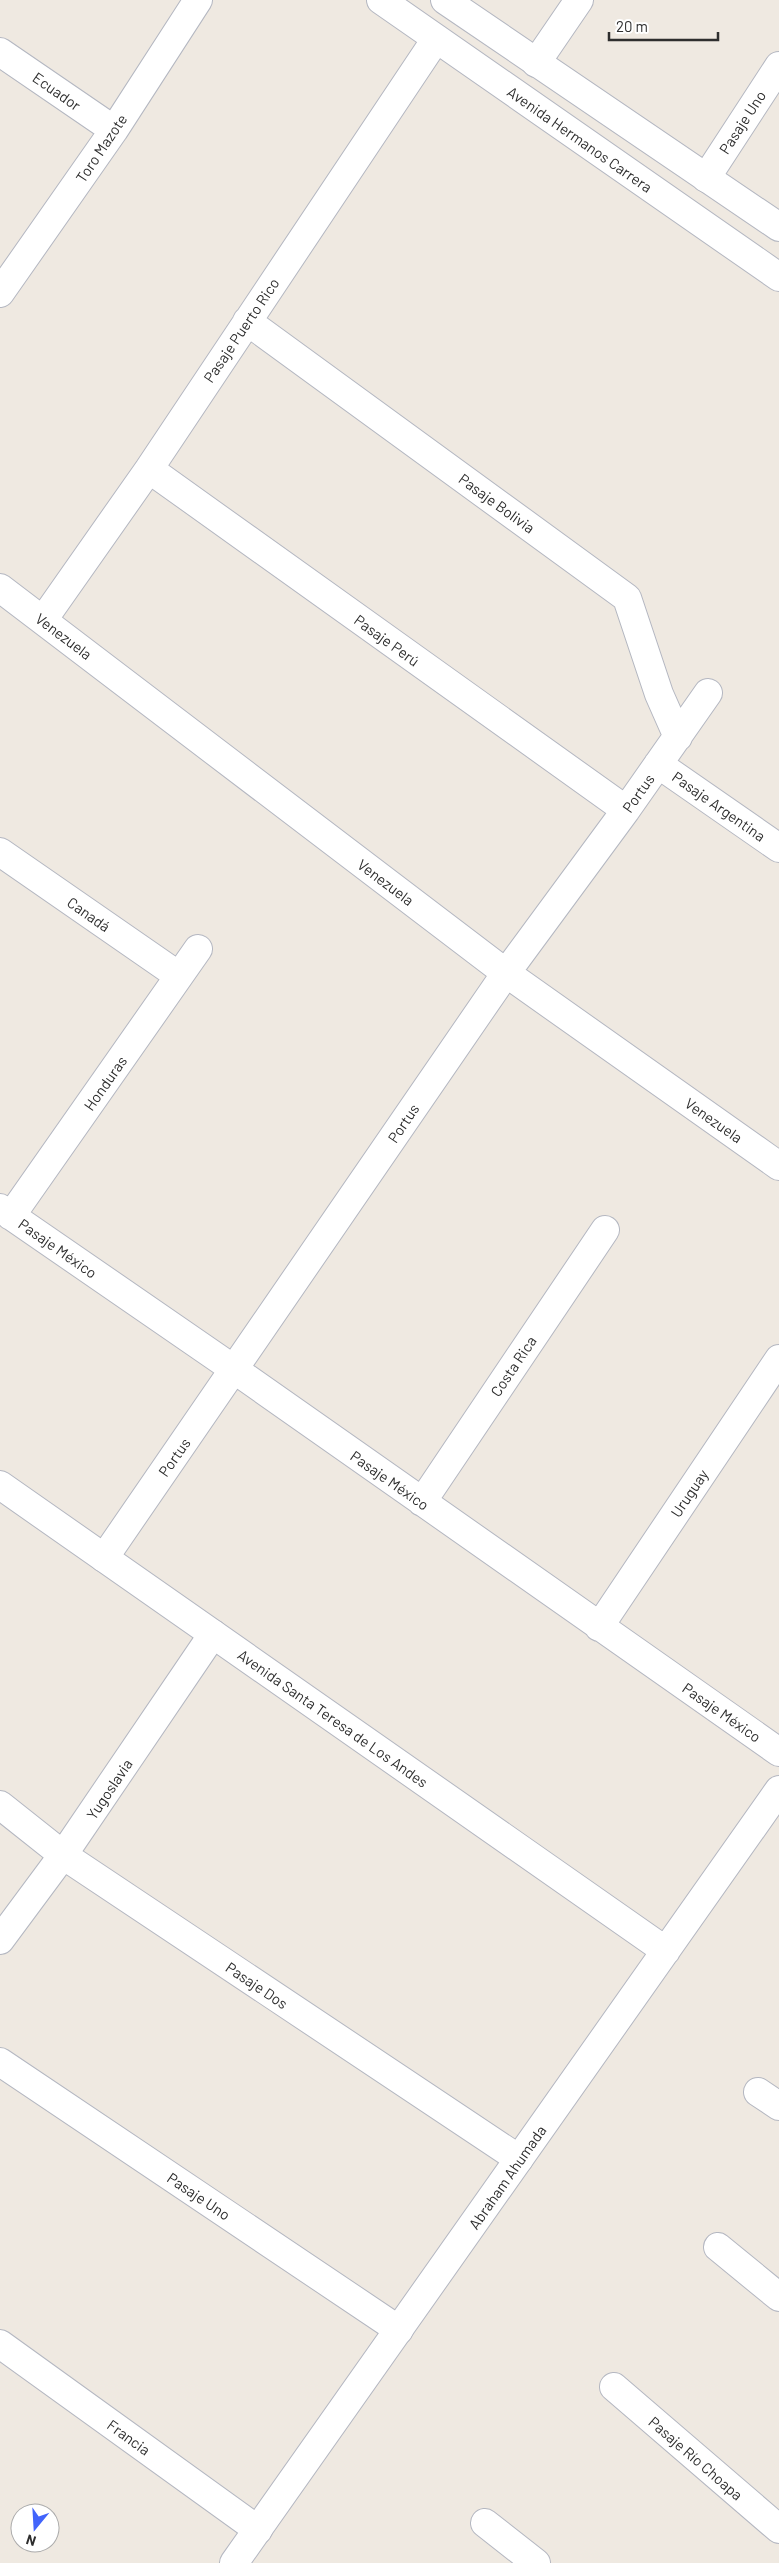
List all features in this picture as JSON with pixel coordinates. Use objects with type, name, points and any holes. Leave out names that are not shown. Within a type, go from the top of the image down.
[{"type":"street","name":"Toro Mazote","points":[[0,293],[114,130],[198,0]]},
{"type":"street","name":"Avenida Hermanos Carrera","points":[[381,0],[779,277]]},
{"type":"street","points":[[446,0],[779,227]]},
{"type":"street","points":[[536,63],[579,0]]},
{"type":"street","name":"Pasaje Puerto Rico","points":[[43,620],[149,469],[436,39]]},
{"type":"street","name":"Ecuador","points":[[0,52],[114,130]]},
{"type":"street","name":"Pasaje Uno","points":[[706,178],[779,66]]},
{"type":"street","name":"Pasaje Bolivia","points":[[247,321],[627,598],[659,694],[678,737]]},
{"type":"street","name":"Pasaje Perú","points":[[149,469],[626,810]]},
{"type":"street","name":"Venezuela","points":[[0,588],[506,973],[779,1166]]},
{"type":"street","name":"Portus","points":[[104,1558],[506,973],[626,810],[708,693]]},
{"type":"street","name":"Pasaje Argentina","points":[[658,764],[779,848]]},
{"type":"street","name":"Canadá","points":[[0,852],[179,976]]},
{"type":"street","name":"Honduras","points":[[6,1212],[198,949]]},
{"type":"street","name":"Pasaje México","points":[[6,1212],[779,1752]]},
{"type":"street","name":"Costa Rica","points":[[422,1502],[605,1230]]},
{"type":"street","name":"Uruguay","points":[[599,1627],[779,1359]]},
{"type":"street","name":"Avenida Santa Teresa de Los Andes","points":[[0,1485],[666,1951]]},
{"type":"street","name":"Yugoslavia","points":[[0,1940],[63,1855],[213,1634]]},
{"type":"street","name":"Abraham Ahumada","points":[[234,2563],[779,1790]]},
{"type":"street","name":"Pasaje Dos","points":[[0,1805],[63,1855],[519,2159]]},
{"type":"street","name":"Pasaje Uno","points":[[0,2062],[399,2330]]},
{"type":"street","points":[[718,2247],[779,2297]]},
{"type":"street","name":"Francia","points":[[0,2344],[258,2530]]},
{"type":"street","name":"Pasaje Río Choapa","points":[[614,2387],[779,2529]]},
{"type":"street","points":[[485,2523],[536,2563]]}]
